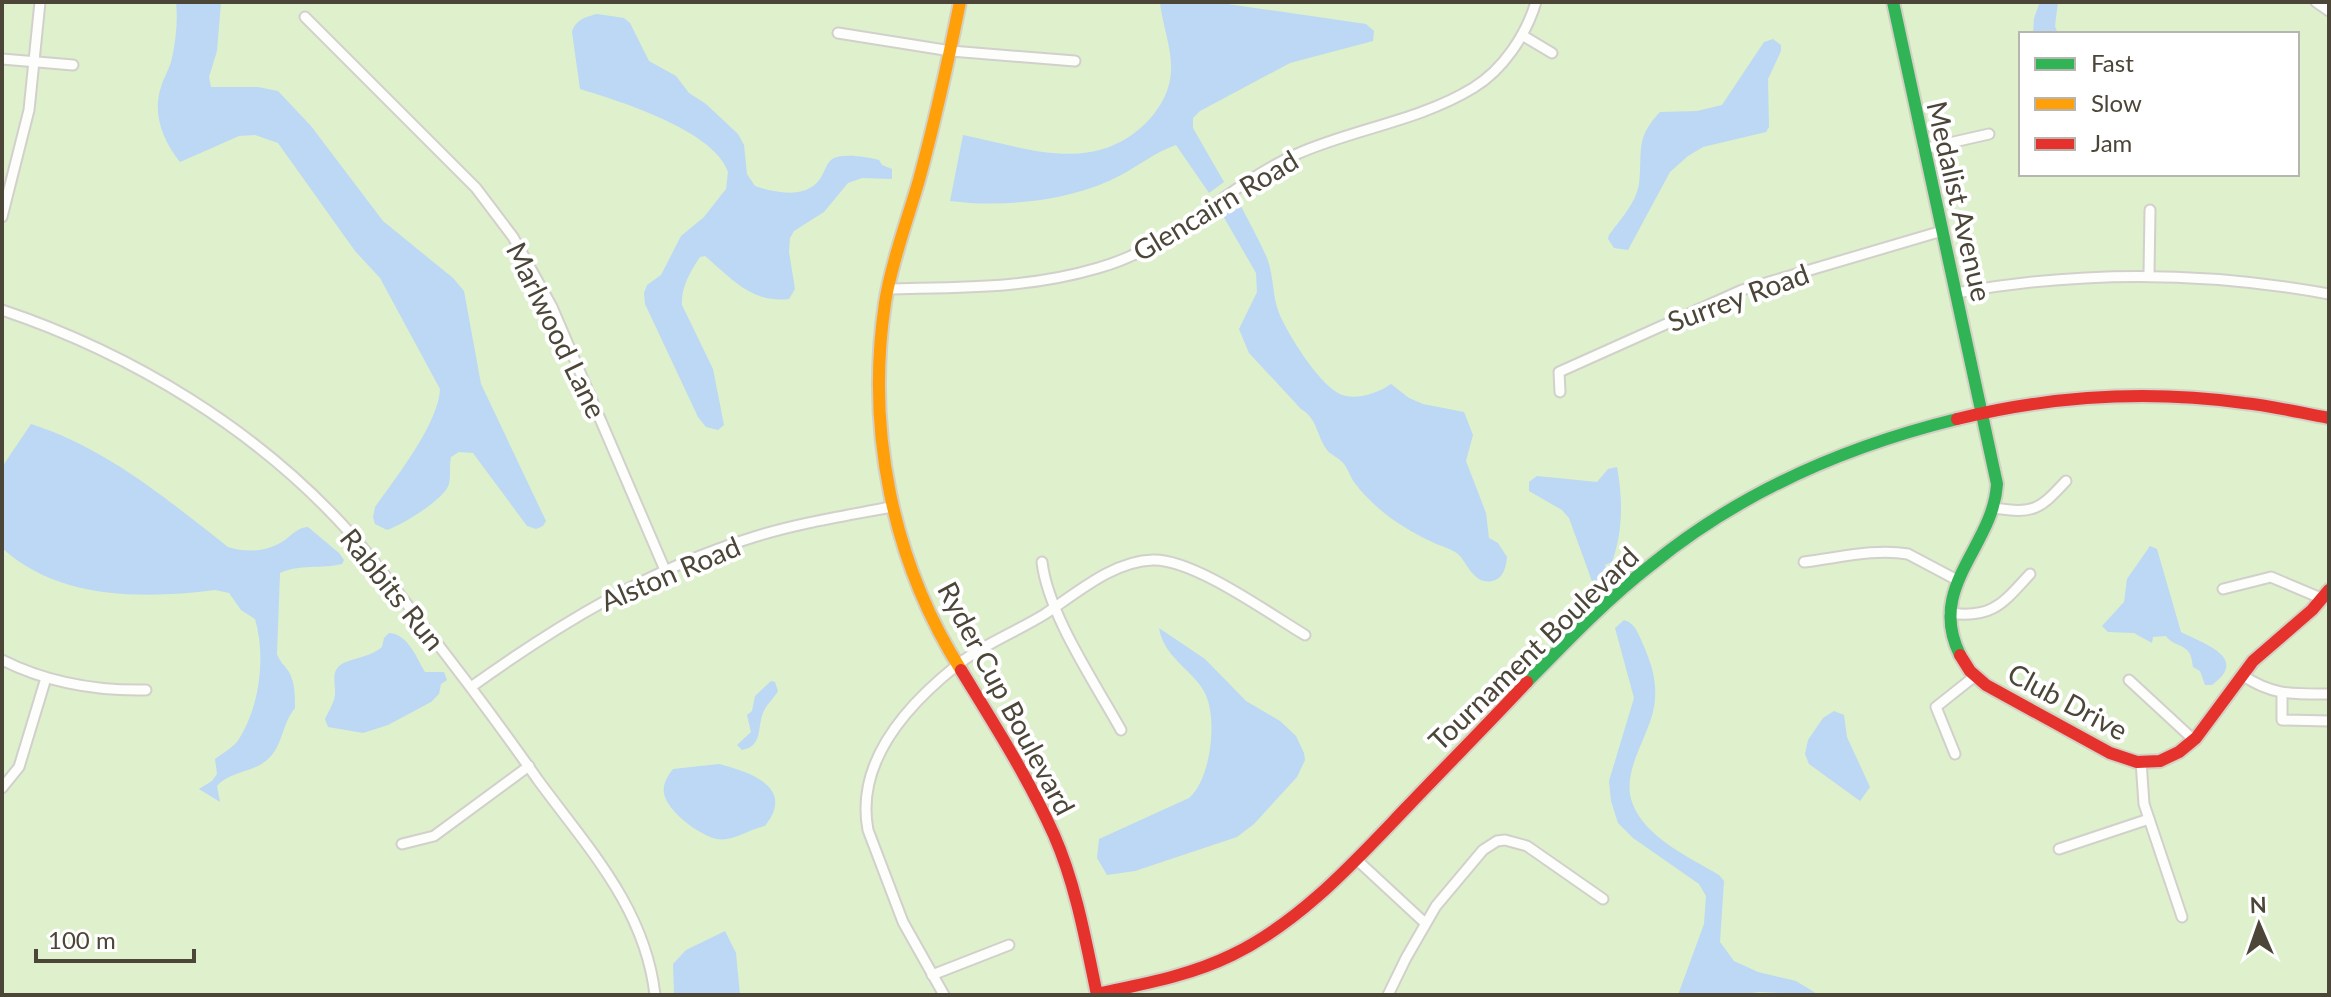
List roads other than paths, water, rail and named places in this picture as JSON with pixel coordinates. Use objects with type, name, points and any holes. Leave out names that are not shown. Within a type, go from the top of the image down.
[{"type":"street","points":[[2,217],[29,110],[40,2]]},
{"type":"street","name":"Ryder Cup Boulevard","points":[[960,2],[936,117],[888,289],[878,392],[891,507],[902,545],[938,634],[1015,757],[1055,838],[1080,915],[1097,995]]},
{"type":"street","name":"Glencairn Road","points":[[888,289],[1020,285],[1060,279],[1129,257],[1175,234],[1244,184],[1297,154],[1417,113],[1473,88],[1502,62],[1522,35],[1536,2]]},
{"type":"street","name":"Medalist Avenue","points":[[1895,2],[1923,149],[1983,410]]},
{"type":"street","points":[[2316,2],[2329,11]]},
{"type":"street","name":"Marlwood Lane","points":[[305,17],[476,188],[513,237],[552,307],[665,570]]},
{"type":"street","points":[[838,33],[951,51],[1075,61]]},
{"type":"street","points":[[1522,35],[1552,53]]},
{"type":"street","points":[[2,59],[73,65]]},
{"type":"street","points":[[1923,149],[1989,134]]},
{"type":"street","points":[[2149,274],[2150,210]]},
{"type":"street","name":"Surrey Road","points":[[1560,392],[1559,372],[1713,301],[1808,269],[1942,231]]},
{"type":"street","points":[[1956,293],[2031,281],[2149,274],[2237,280],[2329,294]]},
{"type":"street","name":"Rabbits Run","points":[[2,310],[41,323],[118,358],[200,406],[263,451],[352,535],[471,687],[628,905],[646,950],[655,995]]},
{"type":"street","name":"Tournament Boulevard","points":[[1097,995],[1173,977],[1233,955],[1287,922],[1357,860],[1594,615],[1676,545],[1745,501],[1807,469],[1889,436],[1983,410],[2048,400],[2150,395],[2257,403],[2329,418]]},
{"type":"street","name":"Club Drive","points":[[1983,410],[1997,484],[1994,508],[1957,580],[1949,613],[1956,647],[1975,676],[1989,687],[2110,753],[2141,761],[2173,755],[2195,741],[2242,675],[2260,655],[2304,619],[2326,594],[2271,577],[2223,589]]},
{"type":"street","points":[[1994,508],[2019,512],[2035,509],[2066,481]]},
{"type":"street","name":"Alston Road","points":[[471,687],[583,611],[665,570],[757,536],[891,507]]},
{"type":"street","points":[[1804,562],[1884,552],[1900,553],[1908,554],[1957,580]]},
{"type":"street","points":[[944,995],[903,922],[868,830],[865,800],[873,767],[896,726],[911,707],[957,665],[1123,566],[1137,562],[1165,560],[1179,563],[1305,635]]},
{"type":"street","points":[[1042,562],[1044,584],[1054,608],[1121,730]]},
{"type":"street","points":[[1949,613],[1990,612],[2030,574]]},
{"type":"street","points":[[2,660],[46,678],[107,690],[146,690]]},
{"type":"street","points":[[2242,675],[2254,684],[2282,694],[2329,694]]},
{"type":"street","name":"Club Drive","points":[[1955,754],[1936,707],[1975,676]]},
{"type":"street","points":[[2,788],[19,767],[46,678]]},
{"type":"street","name":"Club Drive","points":[[2129,680],[2195,741]]},
{"type":"street","points":[[2282,694],[2282,720],[2329,721]]},
{"type":"street","name":"Club Drive","points":[[2141,761],[2144,804],[2182,917]]},
{"type":"street","points":[[402,844],[434,836],[529,766]]},
{"type":"street","points":[[2059,849],[2149,819]]},
{"type":"street","points":[[1388,995],[1425,923],[1483,850],[1505,840],[1527,846],[1603,899]]},
{"type":"street","points":[[1357,860],[1425,923]]},
{"type":"street","points":[[932,975],[1009,945]]},
{"type":"water","points":[[176,2],[221,2],[217,51],[209,77],[211,87],[258,87],[278,91],[311,126],[383,221],[453,278],[464,291],[481,384],[546,521],[543,526],[536,529],[527,526],[473,453],[459,452],[451,457],[450,481],[446,490],[432,504],[387,530],[375,524],[375,507],[424,434],[438,403],[440,389],[380,278],[355,251],[278,143],[255,135],[239,136],[180,162],[174,154],[164,136],[158,107],[173,51]]},
{"type":"water","points":[[1160,2],[1214,2],[1366,24],[1374,31],[1373,41],[1290,63],[1200,111],[1193,118],[1193,128],[1224,182],[1209,193],[1176,145],[1121,175],[1081,191],[1015,203],[950,201],[963,135],[1035,151],[1081,153],[1103,149],[1124,140],[1145,124],[1164,99],[1170,77],[1170,53]]},
{"type":"water","points":[[2040,2],[2058,2],[2057,32],[2033,32]]},
{"type":"water","points":[[597,14],[624,18],[630,23],[649,61],[676,76],[689,93],[706,104],[738,134],[744,145],[747,174],[755,186],[790,193],[807,190],[820,179],[831,160],[844,156],[879,160],[882,165],[892,169],[892,179],[862,178],[848,183],[824,212],[794,231],[789,252],[795,289],[789,299],[753,293],[705,256],[700,257],[685,286],[682,305],[713,369],[724,425],[718,430],[706,427],[698,417],[645,304],[644,293],[647,285],[661,275],[681,236],[704,217],[726,189],[728,172],[719,157],[685,130],[640,109],[580,89],[572,32],[579,21]]},
{"type":"water","points":[[1773,39],[1781,45],[1781,51],[1768,79],[1769,127],[1766,132],[1703,147],[1688,156],[1670,172],[1628,250],[1614,248],[1609,235],[1635,198],[1641,146],[1652,122],[1660,112],[1697,111],[1722,105],[1764,42]]},
{"type":"water","points":[[1239,202],[1267,258],[1283,322],[1304,357],[1330,387],[1350,397],[1373,393],[1391,384],[1423,404],[1464,412],[1473,435],[1466,461],[1486,513],[1489,538],[1498,543],[1507,557],[1499,578],[1481,580],[1457,554],[1410,531],[1380,509],[1362,492],[1343,463],[1327,450],[1307,413],[1249,353],[1239,329],[1257,292],[1256,273],[1222,214]]},
{"type":"water","points":[[31,424],[85,446],[135,476],[228,547],[250,551],[265,549],[308,527],[344,560],[342,564],[295,568],[280,573],[277,654],[292,681],[295,708],[277,748],[268,759],[228,777],[217,786],[220,802],[199,789],[217,774],[215,759],[237,742],[252,712],[260,665],[255,619],[241,610],[229,593],[215,590],[131,594],[75,587],[49,578],[2,548],[2,467]]},
{"type":"water","points":[[1617,467],[1621,503],[1618,539],[1612,562],[1605,565],[1608,573],[1593,584],[1569,518],[1562,510],[1529,491],[1529,482],[1537,476],[1597,482],[1608,469]]},
{"type":"water","points":[[2150,546],[2157,549],[2181,632],[2211,647],[2225,660],[2223,675],[2212,685],[2205,685],[2200,671],[2193,667],[2188,651],[2166,636],[2153,637],[2152,643],[2134,633],[2108,632],[2102,626],[2124,602],[2127,579]]},
{"type":"water","points":[[1624,620],[1639,635],[1655,682],[1654,707],[1630,778],[1632,802],[1638,814],[1657,836],[1724,881],[1720,942],[1734,961],[1758,972],[1796,981],[1819,995],[1760,992],[1678,995],[1704,924],[1706,896],[1699,884],[1633,838],[1618,823],[1611,801],[1609,781],[1634,698],[1615,628]]},
{"type":"water","points":[[1159,628],[1205,659],[1246,701],[1280,721],[1296,736],[1305,760],[1297,777],[1254,824],[1237,837],[1135,871],[1107,875],[1097,858],[1099,839],[1189,798],[1207,766],[1211,722],[1207,698],[1197,681],[1167,649]]},
{"type":"water","points":[[389,633],[406,642],[425,672],[444,672],[447,680],[441,684],[439,694],[431,702],[388,725],[363,733],[328,727],[325,719],[334,698],[337,668],[378,650]]},
{"type":"water","points":[[771,681],[775,682],[778,691],[763,713],[753,745],[742,750],[737,745],[751,732],[747,715],[752,711],[755,696]]},
{"type":"water","points":[[1834,711],[1844,715],[1847,737],[1870,787],[1860,801],[1809,764],[1805,754],[1808,740],[1823,718]]},
{"type":"water","points":[[719,764],[755,777],[772,791],[775,801],[773,812],[765,826],[729,839],[717,839],[687,823],[668,804],[664,785],[673,769]]},
{"type":"water","points":[[725,931],[736,953],[740,995],[674,995],[673,964],[686,950]]}]
